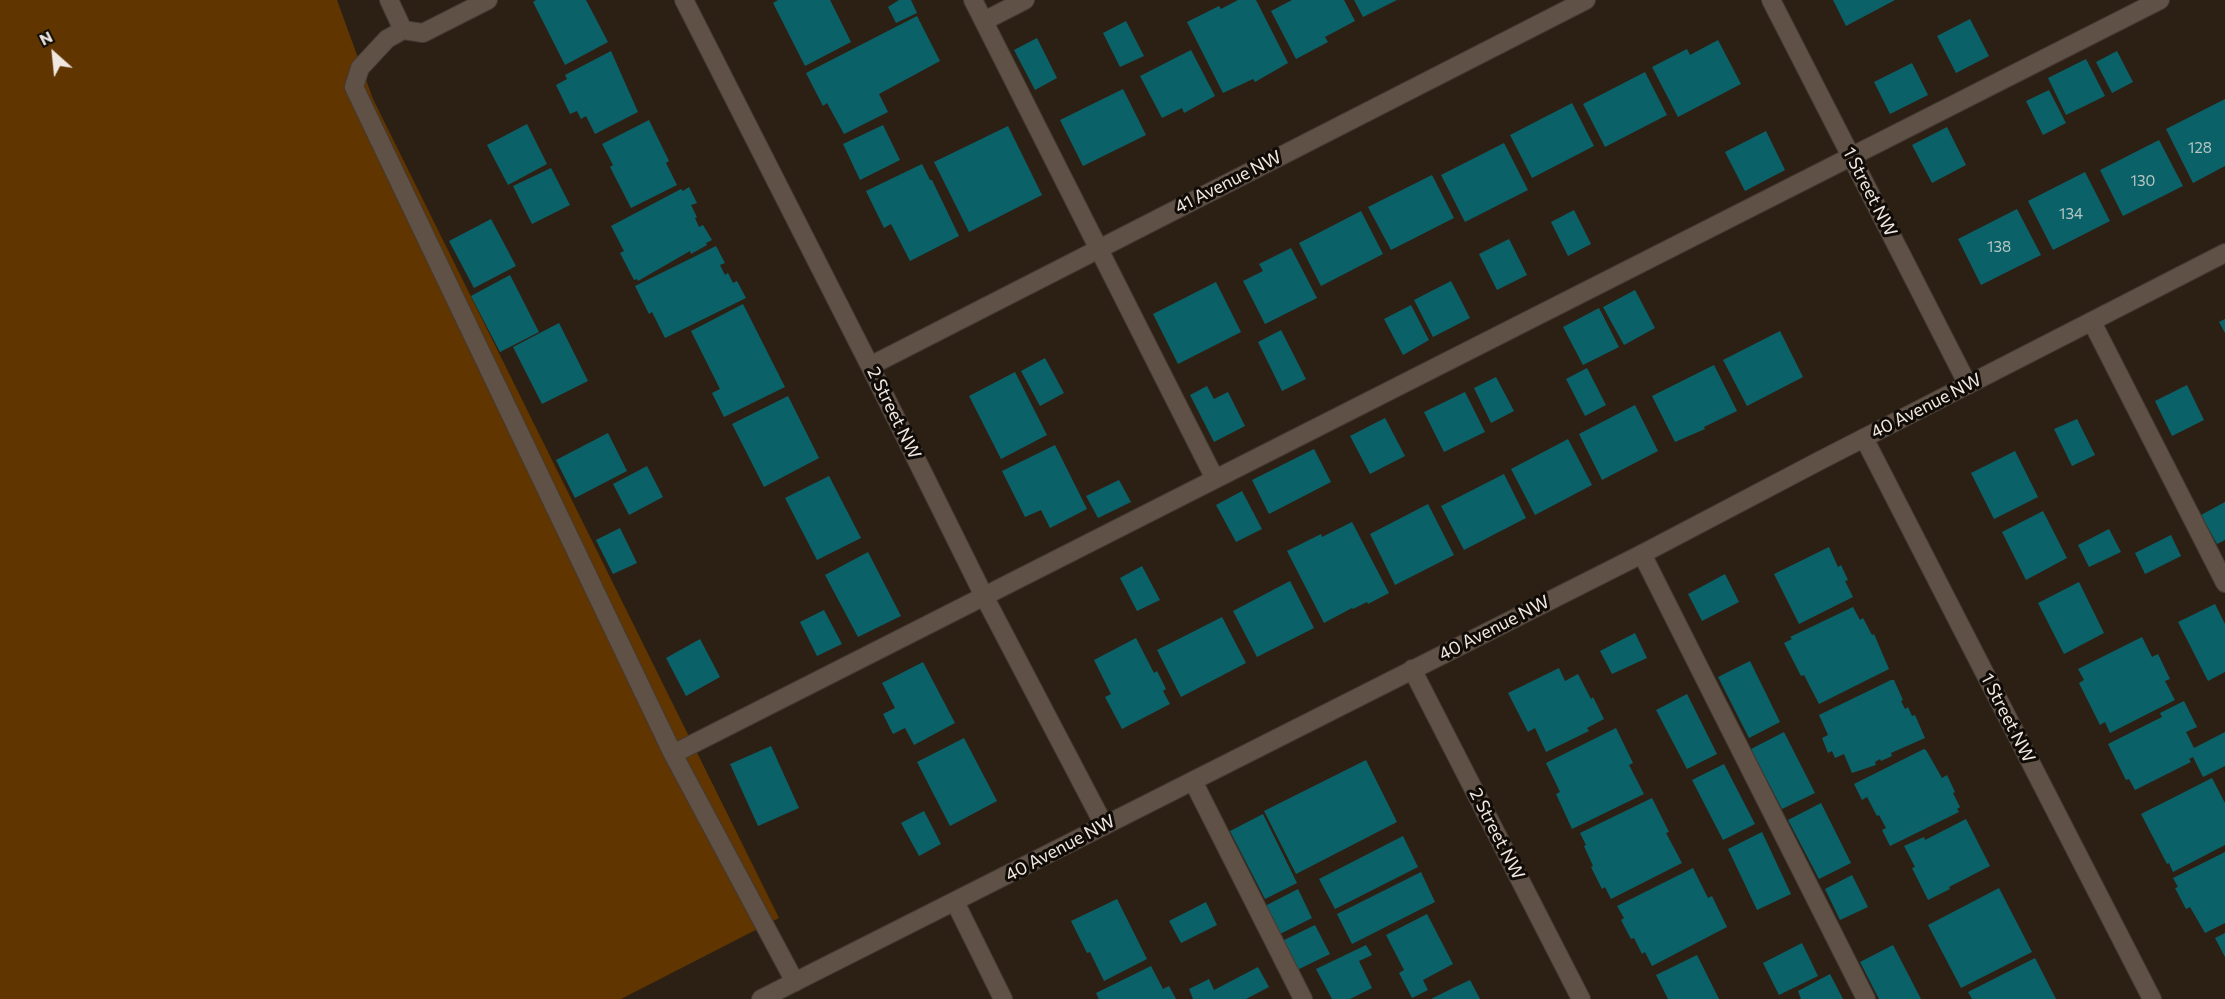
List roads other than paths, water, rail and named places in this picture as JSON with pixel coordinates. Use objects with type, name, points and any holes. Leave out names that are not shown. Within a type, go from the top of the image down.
[{"type":"street","points":[[389,0],[403,30]]},
{"type":"street","points":[[488,0],[423,33],[403,30],[387,39],[360,68],[354,87],[673,754],[795,982]]},
{"type":"street","name":"2 Street NW","points":[[684,0],[984,596],[1104,825]]},
{"type":"street","points":[[973,0],[1215,479]]},
{"type":"street","points":[[984,21],[1024,0]]},
{"type":"street","name":"41 Avenue NW","points":[[870,366],[1586,0]]},
{"type":"street","name":"1 Street NW","points":[[1771,0],[1968,385]]},
{"type":"street","points":[[673,754],[2160,0]]},
{"type":"street","name":"40 Avenue NW","points":[[760,999],[1642,554],[2225,253]]},
{"type":"street","points":[[2092,322],[2225,583]]},
{"type":"street","name":"1 Street NW","points":[[1864,438],[2152,999]]},
{"type":"street","points":[[1642,554],[1866,999]]},
{"type":"street","name":"2 Street NW","points":[[1412,669],[1581,999]]},
{"type":"street","points":[[1193,781],[1303,999]]},
{"type":"street","points":[[955,902],[1003,999]]}]
